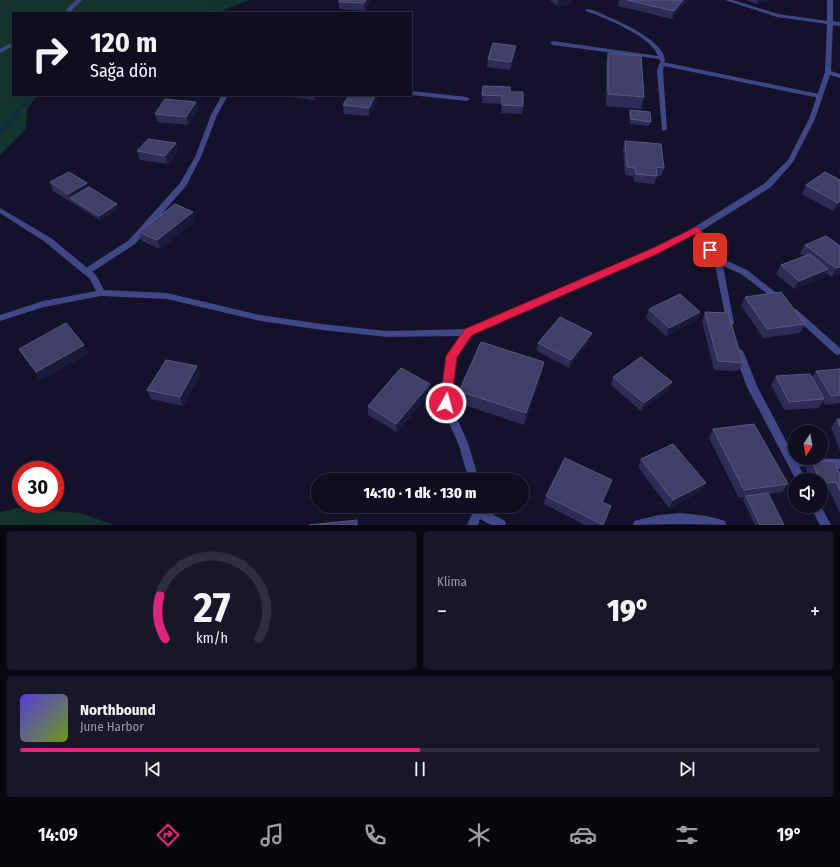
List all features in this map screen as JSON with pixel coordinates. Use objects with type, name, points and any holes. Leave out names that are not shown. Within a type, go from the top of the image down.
[{"type":"street","points":[[67,12],[79,0]]},
{"type":"street","points":[[728,0],[777,15],[830,24],[840,24]]},
{"type":"street","points":[[0,318],[43,304],[101,293],[167,296],[260,318],[387,334],[468,332],[654,252],[696,230],[768,185],[791,161],[812,119],[818,96],[828,72],[830,0]]},
{"type":"street","points":[[588,10],[612,19],[634,31],[654,46],[662,61],[660,71],[664,129]]},
{"type":"street","points":[[553,42],[662,61],[818,96]]},
{"type":"street","points":[[0,51],[12,45]]},
{"type":"street","points":[[828,72],[840,76]]},
{"type":"street","points":[[412,93],[467,99]]},
{"type":"street","points":[[86,272],[132,242],[182,184],[198,158],[214,115],[224,96]]},
{"type":"street","points":[[0,210],[48,240],[93,278],[101,293]]},
{"type":"street","points":[[696,230],[718,260],[733,337],[752,387],[788,456]]},
{"type":"street","points":[[718,260],[744,272],[777,297],[837,351]]},
{"type":"street","points":[[468,332],[452,356],[446,403],[463,443],[472,473]]},
{"type":"street","points":[[828,463],[840,464]]},
{"type":"street","points":[[472,525],[476,513]]},
{"type":"street","points":[[483,513],[501,525]]},
{"type":"street","points":[[819,513],[826,525]]},
{"type":"street","points":[[638,525],[653,520],[690,518],[721,525]]},
{"type":"green space","points":[[0,0],[249,0],[219,12],[12,12],[12,96],[37,96],[27,109],[26,129],[0,155]]},
{"type":"green space","points":[[12,509],[12,513],[64,513],[64,512],[81,513],[113,525],[0,525],[0,512]]},
{"type":"building","points":[[339,0],[366,0],[364,3],[339,2]]},
{"type":"building","points":[[627,0],[683,0],[674,11]]},
{"type":"building","points":[[493,43],[516,46],[511,62],[488,59]]},
{"type":"building","points":[[608,53],[641,56],[644,97],[608,94]]},
{"type":"building","points":[[483,86],[510,87],[510,92],[523,92],[523,106],[502,105],[502,96],[482,95]]},
{"type":"building","points":[[348,96],[375,96],[369,108],[343,105]]},
{"type":"building","points":[[165,99],[196,102],[186,117],[155,114]]},
{"type":"building","points":[[630,110],[650,112],[651,122],[631,119]]},
{"type":"building","points":[[148,139],[176,143],[165,156],[137,151]]},
{"type":"building","points":[[625,141],[661,144],[664,168],[656,167],[657,176],[636,174],[635,168],[627,167]]},
{"type":"building","points":[[69,172],[87,183],[68,194],[50,182]]},
{"type":"building","points":[[825,172],[840,180],[840,201],[838,203],[806,185]]},
{"type":"building","points":[[89,187],[117,204],[99,216],[70,198]]},
{"type":"building","points":[[175,204],[193,212],[157,240],[139,232]]},
{"type":"building","points":[[826,236],[840,246],[840,267],[836,268],[805,245]]},
{"type":"building","points":[[810,254],[828,269],[799,281],[781,265]]},
{"type":"building","points":[[781,292],[805,324],[767,329],[745,297]]},
{"type":"building","points":[[680,294],[700,312],[669,328],[649,309]]},
{"type":"building","points":[[705,312],[728,313],[743,363],[718,361]]},
{"type":"building","points":[[560,317],[592,333],[571,360],[538,343]]},
{"type":"building","points":[[66,323],[84,345],[36,372],[19,349]]},
{"type":"building","points":[[481,342],[544,362],[526,413],[459,391]]},
{"type":"building","points":[[641,357],[672,382],[644,403],[613,377]]},
{"type":"building","points":[[166,360],[197,366],[180,397],[147,390]]},
{"type":"building","points":[[401,368],[430,384],[396,424],[368,406]]},
{"type":"building","points":[[840,369],[840,395],[831,396],[816,371]]},
{"type":"building","points":[[810,374],[824,399],[789,402],[776,376]]},
{"type":"building","points":[[837,419],[840,419],[840,427]]},
{"type":"building","points":[[754,424],[788,484],[744,490],[713,429]]},
{"type":"building","points":[[673,444],[706,483],[673,500],[641,459]]},
{"type":"building","points":[[565,458],[612,480],[602,502],[611,506],[603,525],[546,496]]},
{"type":"building","points":[[828,461],[834,461],[840,474],[840,491],[836,482],[828,483],[828,473],[817,473],[813,465],[828,465]]},
{"type":"building","points":[[768,493],[784,525],[760,525],[746,496]]},
{"type":"building","points":[[357,520],[357,525],[309,525]]},
{"type":"waterway","points":[[203,12],[233,0]]},
{"type":"waterway","points":[[0,131],[33,96]]},
{"type":"route","points":[[446,403],[452,356],[468,332],[654,252],[696,230],[710,250]]}]
